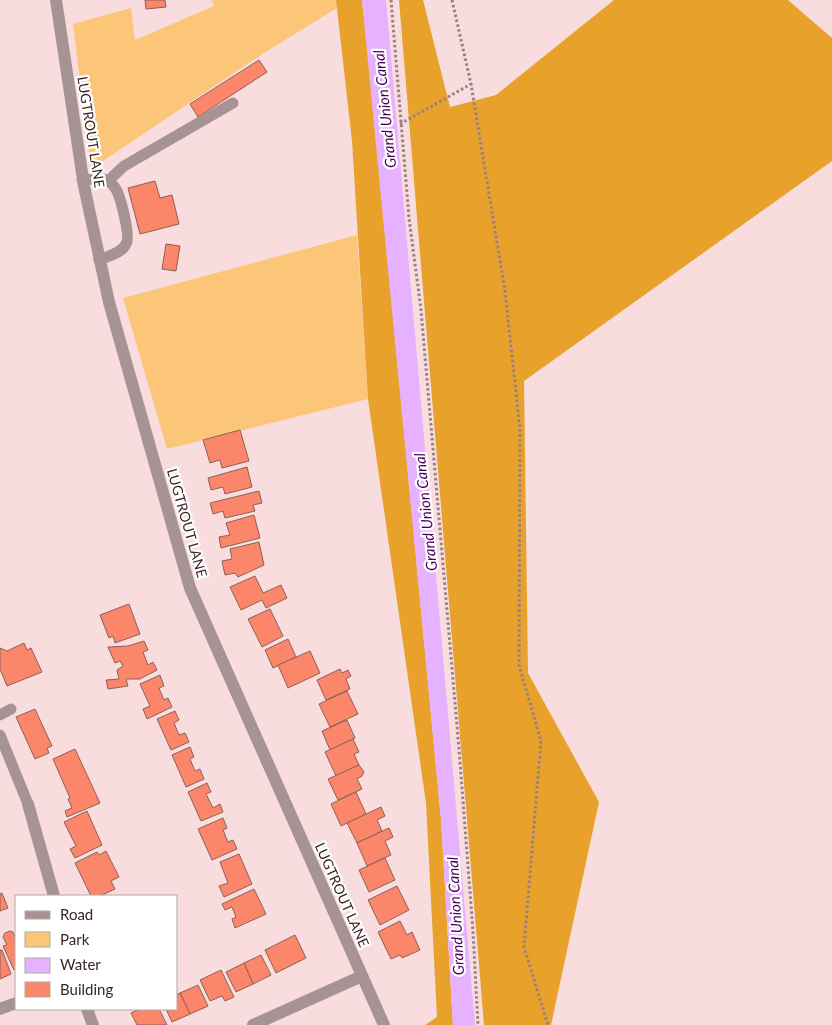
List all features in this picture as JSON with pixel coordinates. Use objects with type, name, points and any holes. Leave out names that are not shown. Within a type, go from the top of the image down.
[{"type":"street","name":"LUGTROUT LANE","points":[[56,0],[82,180],[99,260],[190,588],[384,1025]]},
{"type":"street","points":[[28,804],[54,895]]},
{"type":"street","points":[[253,1025],[362,976]]},
{"type":"street","points":[[0,1010],[15,1003]]},
{"type":"street","points":[[87,1010],[93,1025]]},
{"type":"lane","points":[[108,181],[124,166],[233,103]]},
{"type":"lane","points":[[82,180],[105,179],[116,190],[127,232],[128,242],[121,250],[99,260]]},
{"type":"lane","points":[[0,715],[11,709]]},
{"type":"lane","points":[[0,736],[28,804]]},
{"type":"path","points":[[391,0],[400,124],[409,218],[422,320],[458,740],[473,931],[478,1025]]},
{"type":"path","points":[[452,0],[470,84],[505,291],[520,430],[519,665],[541,741],[524,946],[548,1025]]},
{"type":"path","points":[[400,124],[470,84]]},
{"type":"green space","points":[[212,0],[336,0],[337,8],[264,53],[91,169],[73,24],[131,8],[135,40],[214,6]]},
{"type":"green space","points":[[357,235],[368,399],[167,449],[123,298]]},
{"type":"shaded area","points":[[336,0],[362,0],[368,51],[441,819],[453,1025],[425,1025],[437,1017],[426,803],[368,399],[352,141]]},
{"type":"shaded area","points":[[399,0],[423,0],[450,107],[496,95],[614,0],[788,0],[832,38],[832,161],[524,381],[528,673],[599,802],[551,1025],[484,1025]]},
{"type":"water","name":"Grand Union Canal","points":[[362,0],[386,0],[475,1025],[453,1025],[441,819]]},
{"type":"building","points":[[145,0],[165,0],[166,7],[146,9]]},
{"type":"building","points":[[259,60],[267,72],[198,117],[190,104]]},
{"type":"building","points":[[155,181],[160,198],[172,195],[179,224],[140,234],[128,188]]},
{"type":"building","points":[[166,244],[180,246],[176,271],[162,269]]},
{"type":"building","points":[[240,430],[249,461],[222,468],[220,460],[210,463],[203,440]]},
{"type":"building","points":[[247,467],[252,487],[225,494],[223,487],[211,490],[208,478]]},
{"type":"building","points":[[259,491],[262,503],[253,505],[255,511],[225,518],[223,511],[213,514],[210,503]]},
{"type":"building","points":[[254,515],[260,538],[221,548],[219,537],[230,535],[226,523]]},
{"type":"building","points":[[259,542],[264,565],[238,577],[235,573],[225,575],[222,561],[232,559],[230,549]]},
{"type":"building","points":[[255,576],[263,593],[281,585],[287,598],[266,608],[262,600],[241,610],[230,587]]},
{"type":"building","points":[[129,604],[140,634],[115,643],[113,636],[109,638],[100,615]]},
{"type":"building","points":[[270,609],[283,636],[262,647],[248,619]]},
{"type":"building","points":[[288,639],[296,657],[273,668],[265,650]]},
{"type":"building","points":[[144,641],[148,650],[143,652],[148,665],[153,662],[157,670],[140,679],[126,679],[128,686],[108,689],[106,680],[119,679],[117,670],[123,666],[120,661],[115,663],[108,647],[128,646]]},
{"type":"building","points":[[24,643],[27,650],[31,648],[42,672],[7,686],[0,669],[0,648],[7,651]]},
{"type":"building","points":[[310,651],[320,673],[288,688],[278,665]]},
{"type":"building","points":[[340,669],[342,673],[348,670],[351,676],[346,679],[350,689],[326,700],[317,680]]},
{"type":"building","points":[[160,675],[164,686],[159,688],[164,700],[168,698],[172,707],[147,719],[143,709],[150,706],[140,684]]},
{"type":"building","points":[[347,691],[358,714],[330,727],[319,704]]},
{"type":"building","points":[[35,709],[52,746],[47,748],[49,753],[35,759],[16,717]]},
{"type":"building","points":[[175,711],[179,720],[174,723],[179,735],[185,733],[189,742],[171,750],[157,719]]},
{"type":"building","points":[[347,720],[355,738],[330,750],[322,731]]},
{"type":"building","points":[[353,739],[359,752],[354,754],[359,765],[336,776],[325,752]]},
{"type":"building","points":[[190,747],[194,757],[190,759],[195,771],[200,769],[204,779],[186,787],[172,755]]},
{"type":"building","points":[[75,749],[100,803],[67,817],[65,811],[72,808],[68,799],[70,798],[53,759]]},
{"type":"building","points":[[359,765],[364,772],[357,779],[362,789],[338,800],[328,779]]},
{"type":"building","points":[[207,783],[211,792],[206,794],[213,808],[220,804],[223,812],[201,821],[188,792]]},
{"type":"building","points":[[356,792],[366,814],[341,826],[331,804]]},
{"type":"building","points":[[381,807],[385,816],[377,820],[382,831],[357,843],[347,823]]},
{"type":"building","points":[[87,811],[102,845],[75,858],[70,849],[76,846],[64,822]]},
{"type":"building","points":[[223,818],[227,828],[223,830],[228,842],[233,840],[237,849],[212,860],[198,829]]},
{"type":"building","points":[[389,828],[393,837],[385,841],[391,855],[367,866],[357,843]]},
{"type":"building","points":[[106,851],[119,877],[111,881],[115,889],[102,895],[91,895],[75,863],[97,852],[99,855]]},
{"type":"building","points":[[239,854],[252,884],[224,897],[219,886],[228,883],[220,862]]},
{"type":"building","points":[[385,858],[395,880],[369,892],[359,870]]},
{"type":"building","points":[[397,886],[409,910],[380,925],[368,900]]},
{"type":"building","points":[[254,889],[266,914],[235,928],[232,919],[236,917],[232,907],[225,910],[222,904]]},
{"type":"building","points":[[2,893],[8,908],[0,911],[0,894]]},
{"type":"building","points":[[400,921],[407,935],[412,932],[420,950],[402,958],[400,955],[391,959],[378,932]]},
{"type":"building","points":[[13,932],[15,937],[14,970],[3,946],[7,945],[3,937],[5,933]]},
{"type":"building","points":[[295,935],[306,958],[276,973],[265,950]]},
{"type":"building","points":[[0,950],[2,950],[11,974],[0,979]]},
{"type":"building","points":[[261,955],[271,975],[253,984],[244,963]]},
{"type":"building","points":[[244,963],[253,984],[236,992],[226,972]]},
{"type":"building","points":[[221,970],[234,997],[225,1001],[222,996],[210,1001],[200,980]]},
{"type":"building","points":[[198,985],[208,1006],[190,1014],[180,993]]},
{"type":"building","points":[[180,993],[190,1014],[172,1022],[166,1010],[178,1010],[178,994]]},
{"type":"building","points":[[138,1010],[160,1010],[167,1025],[137,1025],[131,1013]]}]
